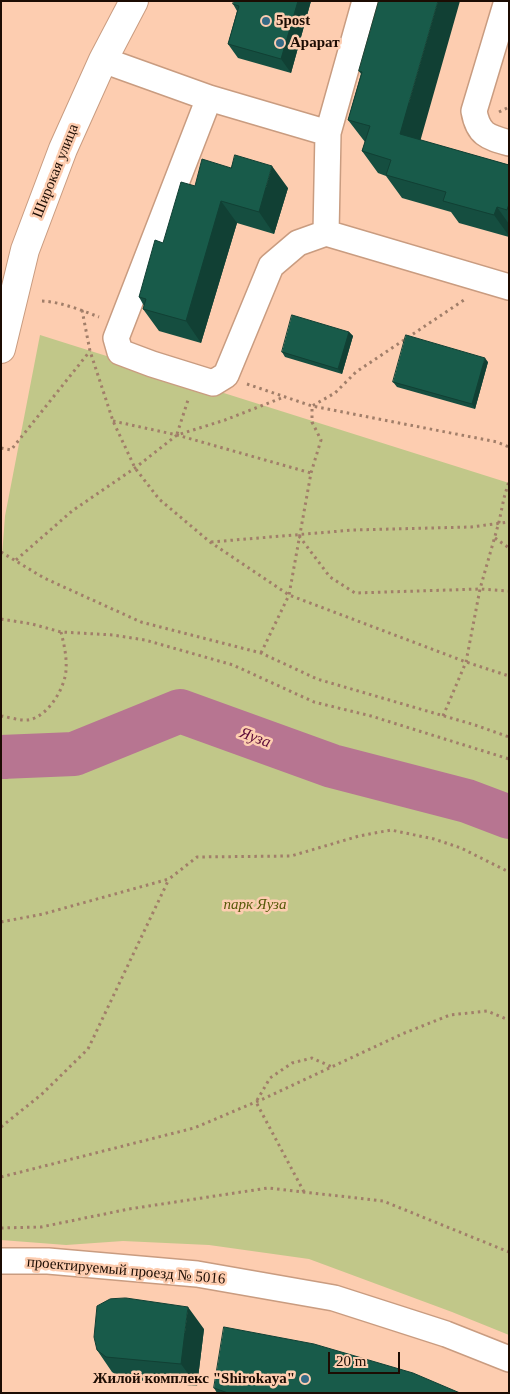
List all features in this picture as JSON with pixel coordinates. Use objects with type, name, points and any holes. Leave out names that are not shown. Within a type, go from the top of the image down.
[{"type":"main road","name":"Широкая улица","points":[[1,349],[24,250],[63,149],[103,60],[134,1]]},
{"type":"street","points":[[326,233],[328,133],[366,1]]},
{"type":"street","points":[[507,1],[474,111],[476,124],[483,132],[493,138],[509,143]]},
{"type":"street","points":[[103,60],[209,98],[328,133]]},
{"type":"street","points":[[209,98],[120,326],[116,338],[120,352],[213,383],[226,375],[271,266],[298,243],[326,233],[500,285]]},
{"type":"street","name":"проектируемый проезд № 5016","points":[[1,1261],[48,1261],[197,1274],[334,1298],[446,1334],[509,1359]]},
{"type":"path","points":[[312,406],[335,393],[356,372],[428,323],[500,285]]},
{"type":"path","points":[[42,301],[51,301],[82,310],[120,326]]},
{"type":"path","points":[[82,310],[90,351],[113,421],[135,468],[159,499],[210,542],[289,595],[466,662],[509,676]]},
{"type":"path","points":[[1,448],[10,450],[90,351]]},
{"type":"path","points":[[226,375],[284,398],[312,406],[497,442],[509,447]]},
{"type":"path","points":[[177,435],[194,378]]},
{"type":"path","points":[[16,560],[72,511],[135,468],[177,435],[225,420],[284,398]]},
{"type":"path","points":[[261,653],[289,595],[311,473],[321,440],[312,422],[312,406]]},
{"type":"path","points":[[113,421],[177,435],[311,473]]},
{"type":"path","points":[[442,716],[466,662],[480,589],[509,480]]},
{"type":"path","points":[[210,542],[353,530],[471,527],[509,522]]},
{"type":"path","points":[[299,536],[330,577],[356,592],[480,589],[509,592]]},
{"type":"path","points":[[495,538],[509,548]]},
{"type":"path","points":[[1,552],[44,578],[142,622],[261,653],[317,679],[509,737]]},
{"type":"path","points":[[1,618],[61,632],[113,635],[145,640],[188,652],[233,665],[314,702],[371,716],[509,760]]},
{"type":"path","points":[[1,716],[29,720],[46,712],[58,696],[66,672],[66,652],[61,632]]},
{"type":"path","points":[[1,922],[43,914],[169,879],[197,857],[291,856],[359,836],[391,830],[434,839],[461,848],[509,872]]},
{"type":"path","points":[[1,1127],[42,1094],[88,1048],[169,879]]},
{"type":"path","points":[[1,1176],[194,1128],[256,1102],[402,1034],[450,1015],[487,1011],[509,1020]]},
{"type":"path","points":[[256,1102],[270,1078],[292,1063],[312,1058],[333,1067]]},
{"type":"path","points":[[256,1102],[304,1192]]},
{"type":"path","points":[[1,1228],[41,1227],[129,1210],[268,1188],[383,1201],[509,1252]]},
{"type":"green space","name":"парк Яуза","points":[[40,335],[509,483],[509,1335],[309,1259],[209,1245],[123,1241],[66,1245],[1,1240],[1,569],[5,516]]},
{"type":"shaded area","points":[[1,739],[24,743],[41,757],[7,779],[1,779]]},
{"type":"building","points":[[234,1],[298,1],[281,59],[228,44],[239,6],[233,4]]},
{"type":"building","points":[[379,1],[438,1],[400,134],[509,165],[509,204],[507,210],[497,207],[494,215],[443,201],[446,192],[386,175],[391,160],[362,151],[370,126],[348,120],[362,72],[359,71]]},
{"type":"building","points":[[235,155],[272,166],[259,212],[221,201],[186,321],[143,309],[146,299],[139,297],[155,240],[163,243],[181,182],[195,186],[202,159],[231,168]]},
{"type":"building","points":[[292,315],[349,332],[338,369],[282,352]]},
{"type":"building","points":[[406,335],[485,358],[472,404],[393,382]]},
{"type":"building","points":[[126,1298],[188,1307],[181,1364],[106,1357],[97,1350],[94,1337],[97,1306],[110,1299]]},
{"type":"building","points":[[224,1327],[314,1344],[413,1373],[460,1393],[228,1393],[214,1388]]},
{"type":"waterway","name":"Яуза","points":[[1,757],[74,754],[180,711],[332,766],[467,801],[509,817]]},
{"type":"place","name":"5post","points":[[266,21]]},
{"type":"place","name":"Арарат","points":[[280,43]]},
{"type":"place","name":"Жилой комплекс \"Shirokaya\"","points":[[305,1379]]}]
